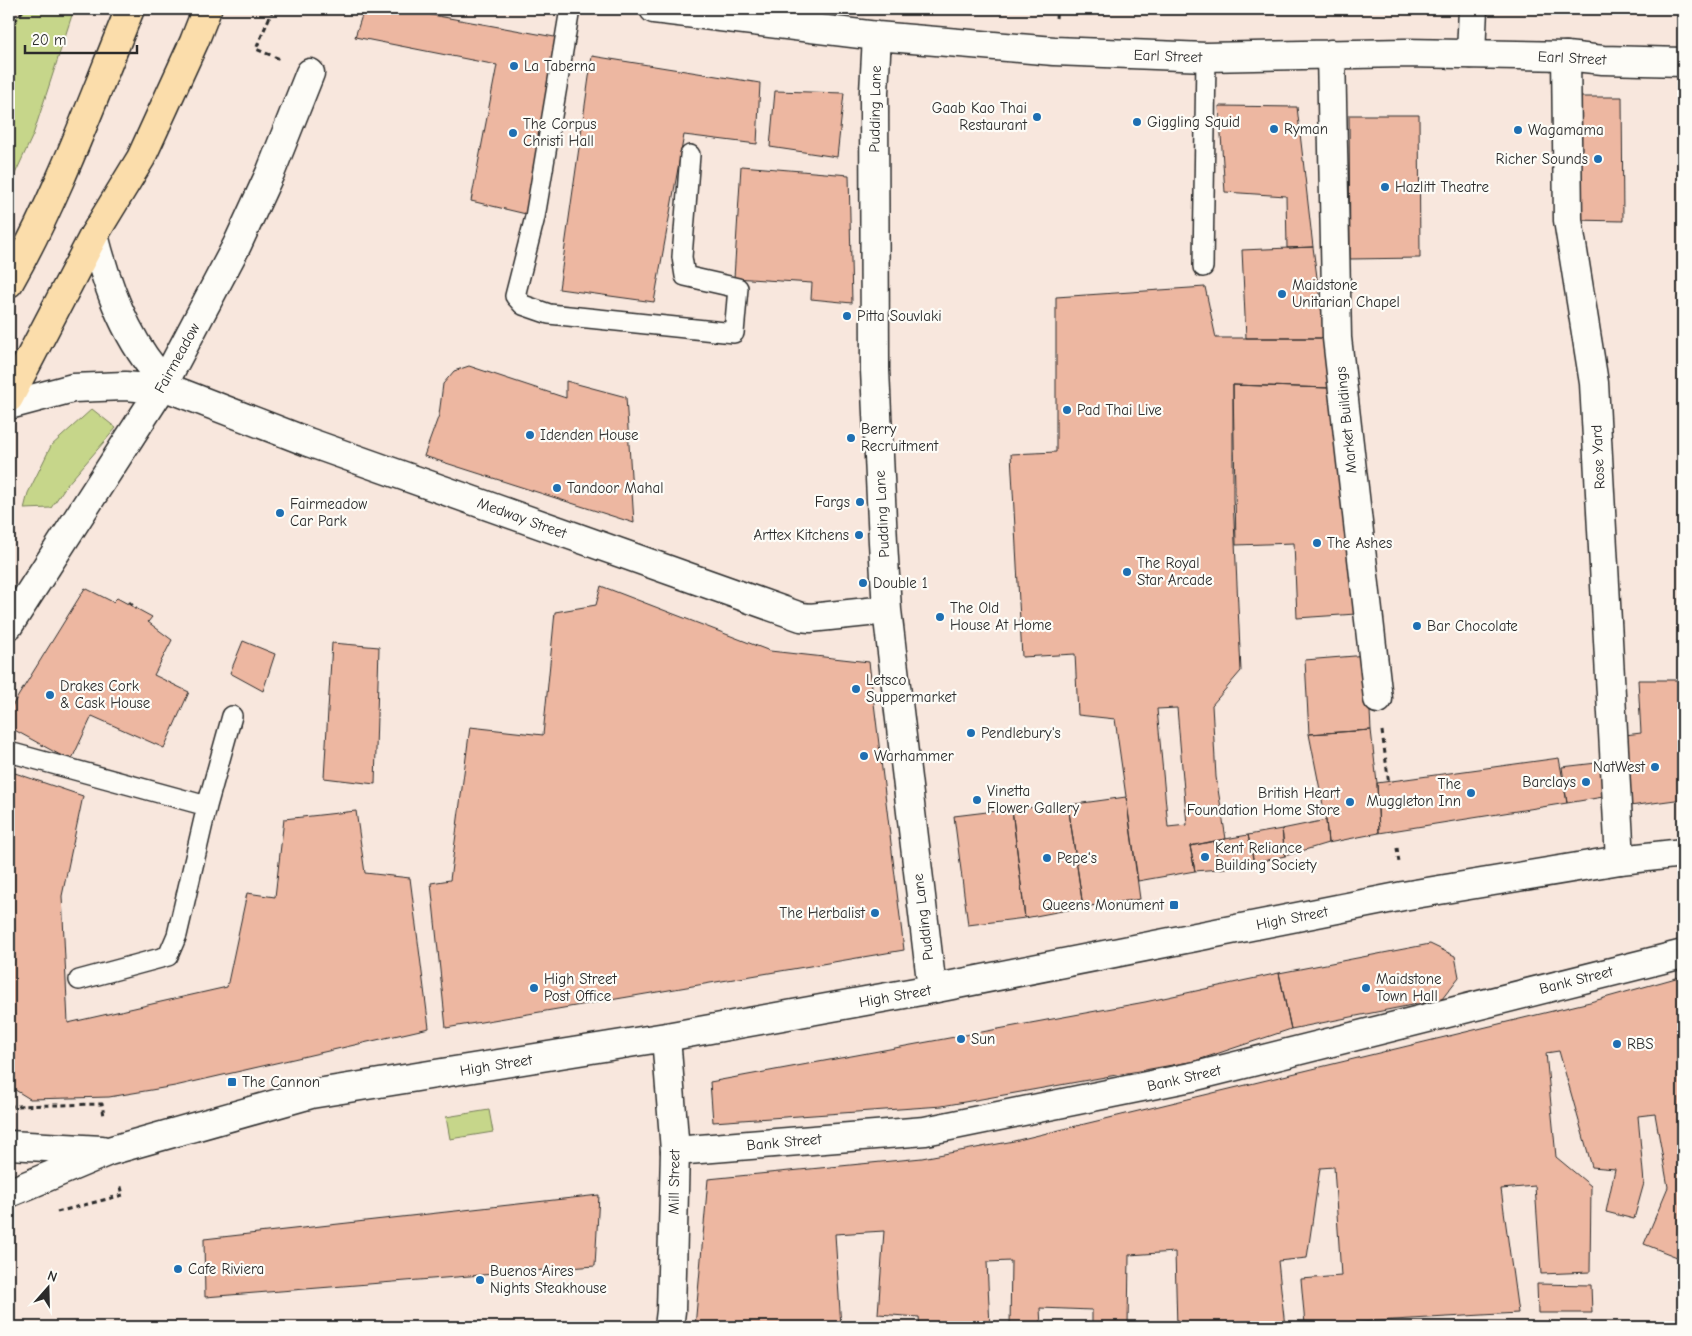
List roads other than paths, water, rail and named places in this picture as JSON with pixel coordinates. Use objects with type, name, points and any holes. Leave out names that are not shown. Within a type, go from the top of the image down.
[{"type":"highway","points":[[9,283],[37,230],[63,173],[130,9]]},
{"type":"highway","points":[[9,398],[94,235],[142,158],[194,42],[206,9]]},
{"type":"street","name":"Earl Street","points":[[654,9],[877,36],[1054,51],[1206,57],[1331,54],[1471,54],[1566,56],[1602,60],[1683,62]]},
{"type":"street","points":[[1471,54],[1474,9]]},
{"type":"street","name":"Pudding Lane","points":[[877,36],[874,92],[875,370],[888,610],[932,989]]},
{"type":"street","name":"Market Buildings","points":[[1331,54],[1337,338],[1378,699]]},
{"type":"street","name":"Rose Yard","points":[[1566,56],[1568,220],[1594,383],[1620,860]]},
{"type":"street","name":"Fairmeadow","points":[[9,625],[163,386],[237,246],[271,171],[310,73]]},
{"type":"street","points":[[94,235],[105,274],[123,320],[163,386]]},
{"type":"street","name":"Medway Street","points":[[9,405],[72,388],[163,386],[308,442],[801,617],[810,618],[888,610]]},
{"type":"street","name":"High Street","points":[[9,1193],[110,1151],[311,1094],[666,1037],[932,989],[1403,896],[1620,860],[1683,853]]},
{"type":"street","name":"Bank Street","points":[[675,1151],[925,1131],[1196,1076],[1683,954]]},
{"type":"street","name":"Mill Street","points":[[666,1037],[675,1151],[669,1327]]},
{"type":"street","name":"High Street","points":[[9,1145],[110,1151]]},
{"type":"lane","points":[[570,9],[535,217],[515,296],[523,305],[549,314],[734,333],[738,288],[685,276],[682,257],[690,155]]},
{"type":"lane","points":[[1203,267],[1206,57]]},
{"type":"lane","points":[[79,980],[168,956],[177,936],[232,716]]},
{"type":"lane","points":[[9,752],[208,806]]},
{"type":"place","name":"La Taberna","points":[[514,66]]},
{"type":"place","name":"Gaab Kao Thai Restaurant","points":[[1037,117]]},
{"type":"place","name":"Giggling Squid","points":[[1137,122]]},
{"type":"place","name":"Ryman","points":[[1274,129]]},
{"type":"place","name":"Wagamama","points":[[1518,130]]},
{"type":"place","name":"The Corpus Christi Hall","points":[[513,133]]},
{"type":"place","name":"Richer Sounds","points":[[1598,159]]},
{"type":"place","name":"Hazlitt Theatre","points":[[1385,187]]},
{"type":"place","name":"Maidstone Unitarian Chapel","points":[[1282,294]]},
{"type":"place","name":"Pitta Souvlaki","points":[[847,316]]},
{"type":"place","name":"Pad Thai Live","points":[[1067,410]]},
{"type":"place","name":"Idenden House","points":[[530,435]]},
{"type":"place","name":"Berry Recruitment","points":[[851,438]]},
{"type":"place","name":"Tandoor Mahal","points":[[557,488]]},
{"type":"place","name":"Fargs","points":[[860,502]]},
{"type":"place","name":"Fairmeadow Car Park","points":[[280,513]]},
{"type":"place","name":"Arttex Kitchens","points":[[859,535]]},
{"type":"place","name":"The Ashes","points":[[1317,543]]},
{"type":"place","name":"The Royal Star Arcade","points":[[1127,572]]},
{"type":"place","name":"Double 1","points":[[863,583]]},
{"type":"place","name":"The Old House At Home","points":[[940,617]]},
{"type":"place","name":"Bar Chocolate","points":[[1417,626]]},
{"type":"place","name":"Letsco Suppermarket","points":[[856,689]]},
{"type":"place","name":"Drakes Cork & Cask House","points":[[50,695]]},
{"type":"place","name":"Pendlebury's","points":[[971,733]]},
{"type":"place","name":"Warhammer","points":[[864,756]]},
{"type":"place","name":"NatWest","points":[[1655,767]]},
{"type":"place","name":"Barclays","points":[[1586,782]]},
{"type":"place","name":"The Muggleton Inn","points":[[1471,793]]},
{"type":"place","name":"Vinetta Flower Gallery","points":[[977,800]]},
{"type":"place","name":"British Heart Foundation Home Store","points":[[1350,802]]},
{"type":"place","name":"Kent Reliance Building Society","points":[[1205,857]]},
{"type":"place","name":"Pepe's","points":[[1047,858]]},
{"type":"place","name":"Queens Monument","points":[[1174,905]]},
{"type":"place","name":"The Herbalist","points":[[875,913]]},
{"type":"place","name":"High Street Post Office","points":[[534,988]]},
{"type":"place","name":"Maidstone Town Hall","points":[[1366,988]]},
{"type":"place","name":"Sun","points":[[961,1039]]},
{"type":"place","name":"RBS","points":[[1617,1044]]},
{"type":"place","name":"The Cannon","points":[[232,1082]]},
{"type":"place","name":"Cafe Riviera","points":[[178,1269]]},
{"type":"place","name":"Buenos Aires Nights Steakhouse","points":[[480,1280]]}]
